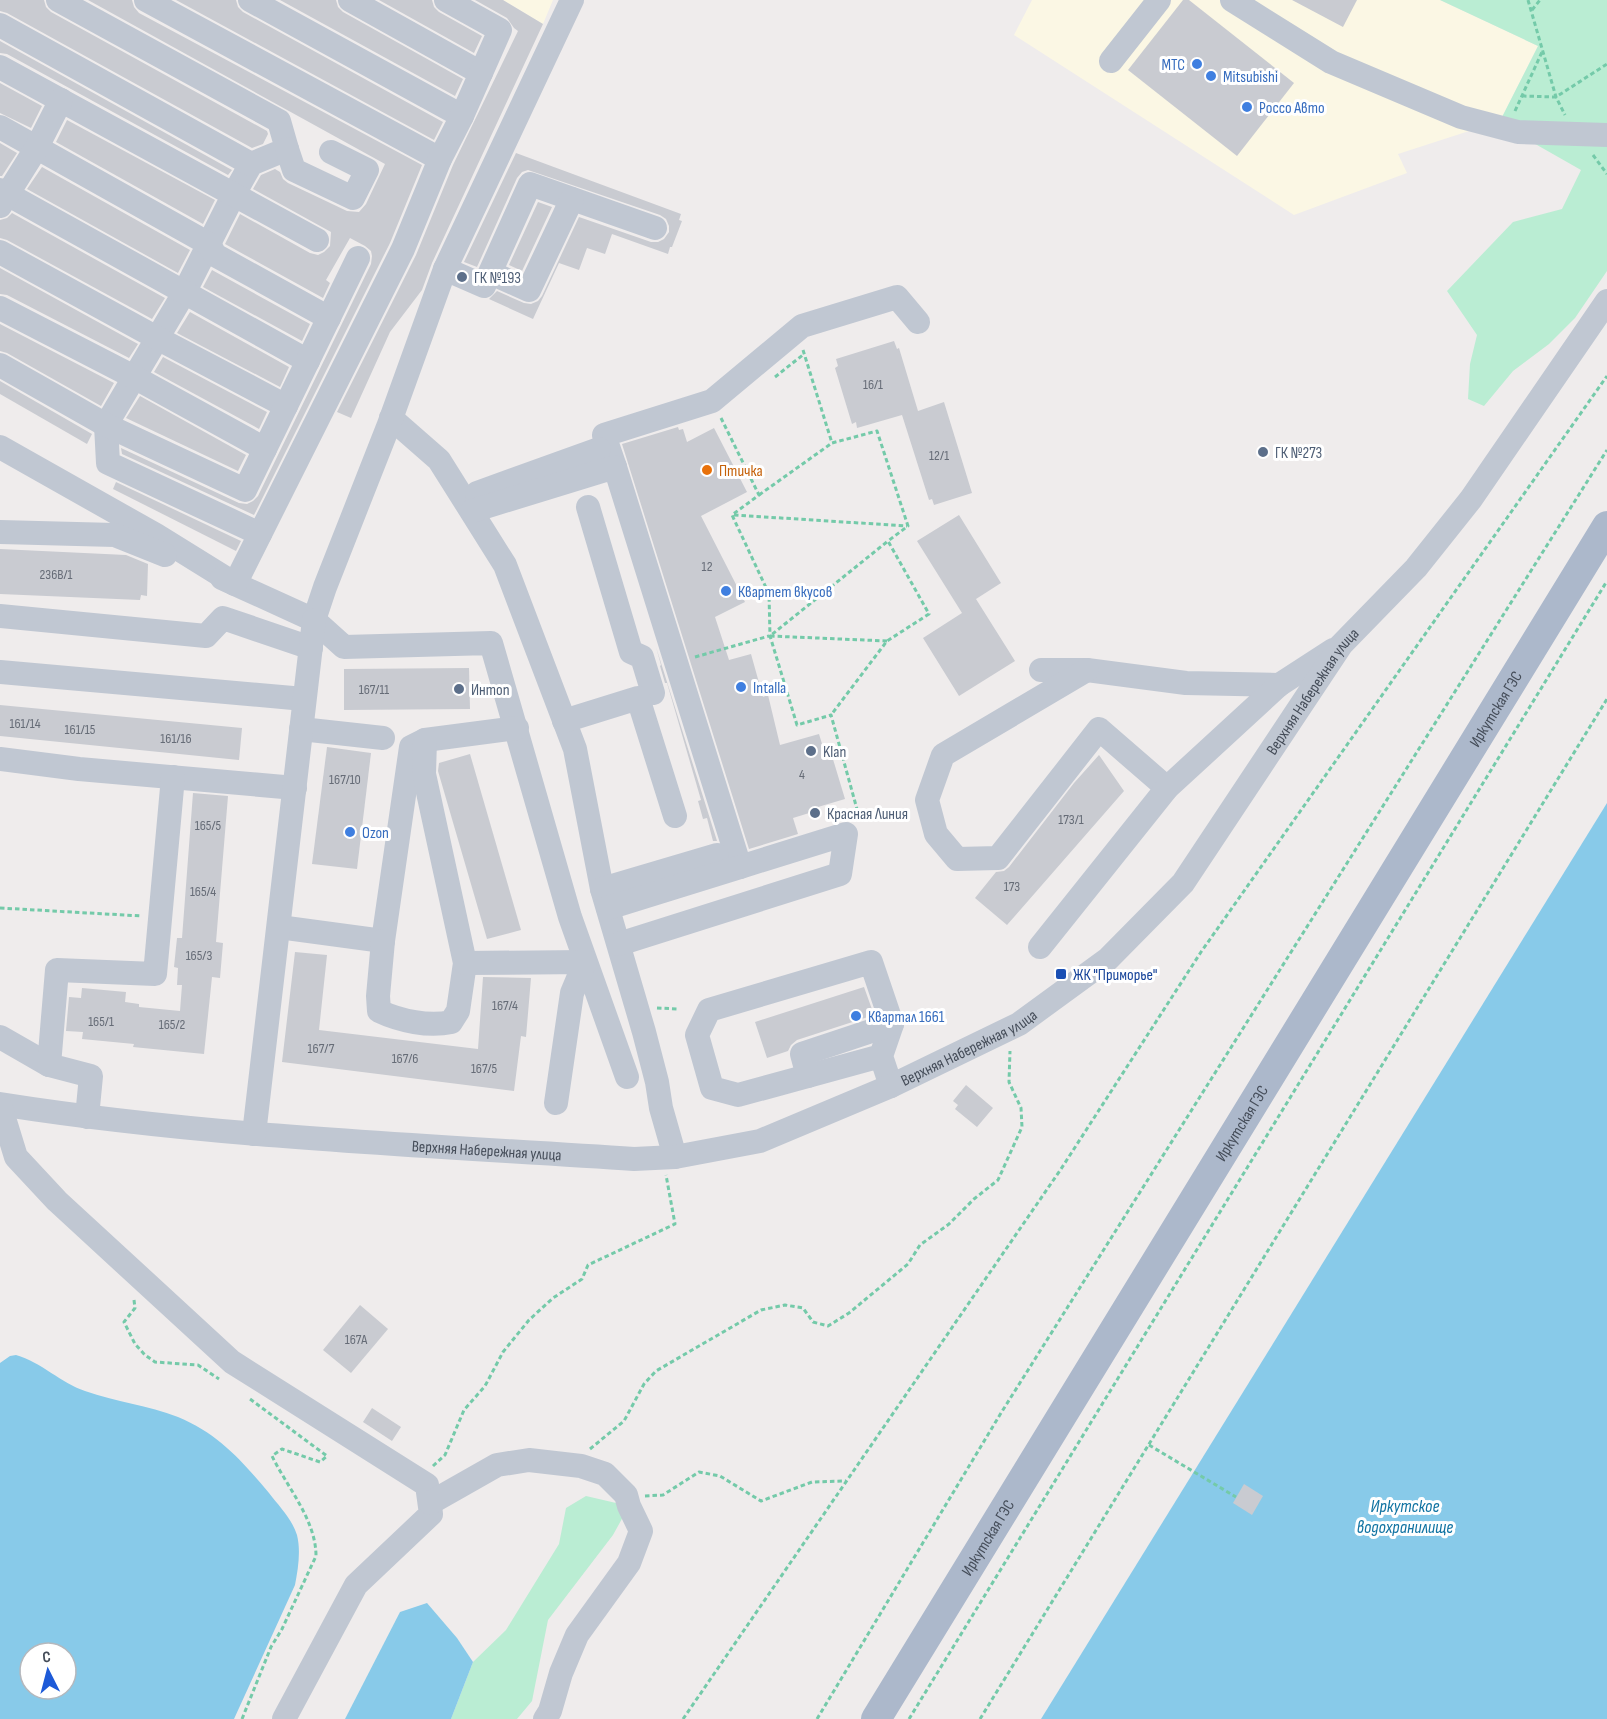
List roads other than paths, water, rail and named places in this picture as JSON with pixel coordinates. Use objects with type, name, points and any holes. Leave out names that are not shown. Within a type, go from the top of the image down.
[{"type":"main road","name":"Иркутская ГЭС","points":[[876,1719],[1607,526]]},
{"type":"street","points":[[58,0],[279,121],[294,170],[352,198],[367,171],[331,152]]},
{"type":"street","points":[[147,0],[440,159]]},
{"type":"street","points":[[249,0],[462,116]]},
{"type":"street","points":[[350,0],[481,73]]},
{"type":"street","points":[[236,584],[403,249],[440,159],[462,116],[500,30],[446,0]]},
{"type":"street","points":[[254,1134],[314,620],[445,269],[572,0]]},
{"type":"street","points":[[1111,61],[1160,0]]},
{"type":"street","points":[[1232,0],[1331,62],[1461,117],[1518,132],[1607,135]]},
{"type":"street","points":[[0,25],[251,164]]},
{"type":"street","points":[[0,67],[316,240]]},
{"type":"street","points":[[61,100],[37,147],[3,197],[308,361]]},
{"type":"street","points":[[0,127],[209,244],[215,255],[329,318]]},
{"type":"street","points":[[260,534],[108,463],[106,425],[184,293],[251,164],[287,148]]},
{"type":"street","points":[[445,269],[484,286],[530,184],[656,228]]},
{"type":"street","points":[[491,273],[529,290],[572,199]]},
{"type":"street","points":[[0,252],[286,406]]},
{"type":"street","points":[[0,365],[106,425],[245,490],[358,258]]},
{"type":"street","points":[[740,867],[604,435],[712,401],[802,326],[897,297],[918,322]]},
{"type":"street","name":"Верхняя Набережная улица","points":[[0,1104],[87,1117],[254,1134],[634,1159],[669,1158],[760,1141],[891,1086],[1019,1024],[1108,959],[1183,883],[1341,645],[1416,568],[1471,499],[1607,302]]},
{"type":"street","points":[[0,308],[134,377],[265,449]]},
{"type":"street","points":[[391,418],[439,459],[505,565],[564,721],[574,749],[605,899],[657,1082],[669,1158]]},
{"type":"street","points":[[0,447],[236,584]]},
{"type":"street","points":[[467,505],[599,449]]},
{"type":"street","points":[[467,505],[615,466]]},
{"type":"street","points":[[588,507],[631,652],[642,657],[646,695],[675,816]]},
{"type":"street","points":[[0,532],[115,535],[236,584],[314,620],[344,647],[491,643],[570,917],[627,1077]]},
{"type":"street","points":[[0,616],[206,636],[223,618],[311,648]]},
{"type":"street","points":[[1040,947],[1167,788],[1278,685],[1341,645]]},
{"type":"street","points":[[1041,670],[1087,670],[1186,683],[1278,685]]},
{"type":"street","points":[[1087,670],[943,755],[927,800],[936,834],[957,859],[998,858],[1099,729],[1167,788]]},
{"type":"street","points":[[0,672],[304,699]]},
{"type":"street","points":[[564,721],[646,695],[679,673]]},
{"type":"street","points":[[425,740],[424,774],[465,963],[458,1011],[451,1022],[439,1025],[393,1018],[379,1011],[382,942],[411,747],[425,740],[517,728]]},
{"type":"street","points":[[301,729],[383,738]]},
{"type":"street","points":[[0,759],[80,769],[295,788]]},
{"type":"street","points":[[49,1065],[57,970],[155,974],[173,777]]},
{"type":"street","points":[[605,899],[740,867],[846,834],[840,874],[619,944]]},
{"type":"street","points":[[605,899],[717,855]]},
{"type":"street","points":[[279,927],[382,942]]},
{"type":"street","points":[[465,963],[585,962]]},
{"type":"street","points":[[556,1103],[572,993],[585,962]]},
{"type":"street","points":[[881,1056],[738,1095],[712,1088],[697,1035],[708,1010],[871,962],[892,1024],[881,1056],[891,1086]]},
{"type":"street","points":[[808,1076],[802,1054],[892,1024]]},
{"type":"street","points":[[0,1037],[49,1065],[91,1076],[87,1117]]},
{"type":"street","points":[[0,1104],[16,1156],[57,1201],[232,1362],[427,1485],[431,1514],[356,1585],[284,1719]]},
{"type":"street","points":[[429,1503],[497,1465],[529,1460],[581,1466],[605,1474],[626,1495],[641,1531],[629,1563],[577,1635],[561,1672],[550,1711],[545,1719]]},
{"type":"water","name":"Иркутское водохранилище","points":[[1607,803],[1607,1719],[1041,1719]]},
{"type":"water","points":[[16,1355],[85,1391],[167,1413],[193,1424],[229,1449],[281,1508],[292,1524],[299,1547],[295,1585],[234,1719],[0,1719],[0,1363]]},
{"type":"water","points":[[427,1603],[457,1638],[473,1662],[451,1719],[345,1719],[400,1612]]},
{"type":"place","name":"МТС","points":[[1197,64]]},
{"type":"place","name":"Mitsubishi","points":[[1211,76]]},
{"type":"place","name":"Россо Авто","points":[[1247,107]]},
{"type":"place","name":"ГК №193","points":[[462,277]]},
{"type":"place","name":"ГК №273","points":[[1263,452]]},
{"type":"place","name":"Птичка","points":[[707,470]]},
{"type":"place","name":"Квартет вкусов","points":[[726,591]]},
{"type":"place","name":"Intalla","points":[[741,687]]},
{"type":"place","name":"Интоп","points":[[459,689]]},
{"type":"place","name":"Klan","points":[[811,751]]},
{"type":"place","name":"Красная Линия","points":[[815,813]]},
{"type":"place","name":"Ozon","points":[[350,832]]},
{"type":"place","name":"ЖК \"Приморье\"","points":[[1061,974]]},
{"type":"place","name":"Квартал 1661","points":[[856,1016]]}]
